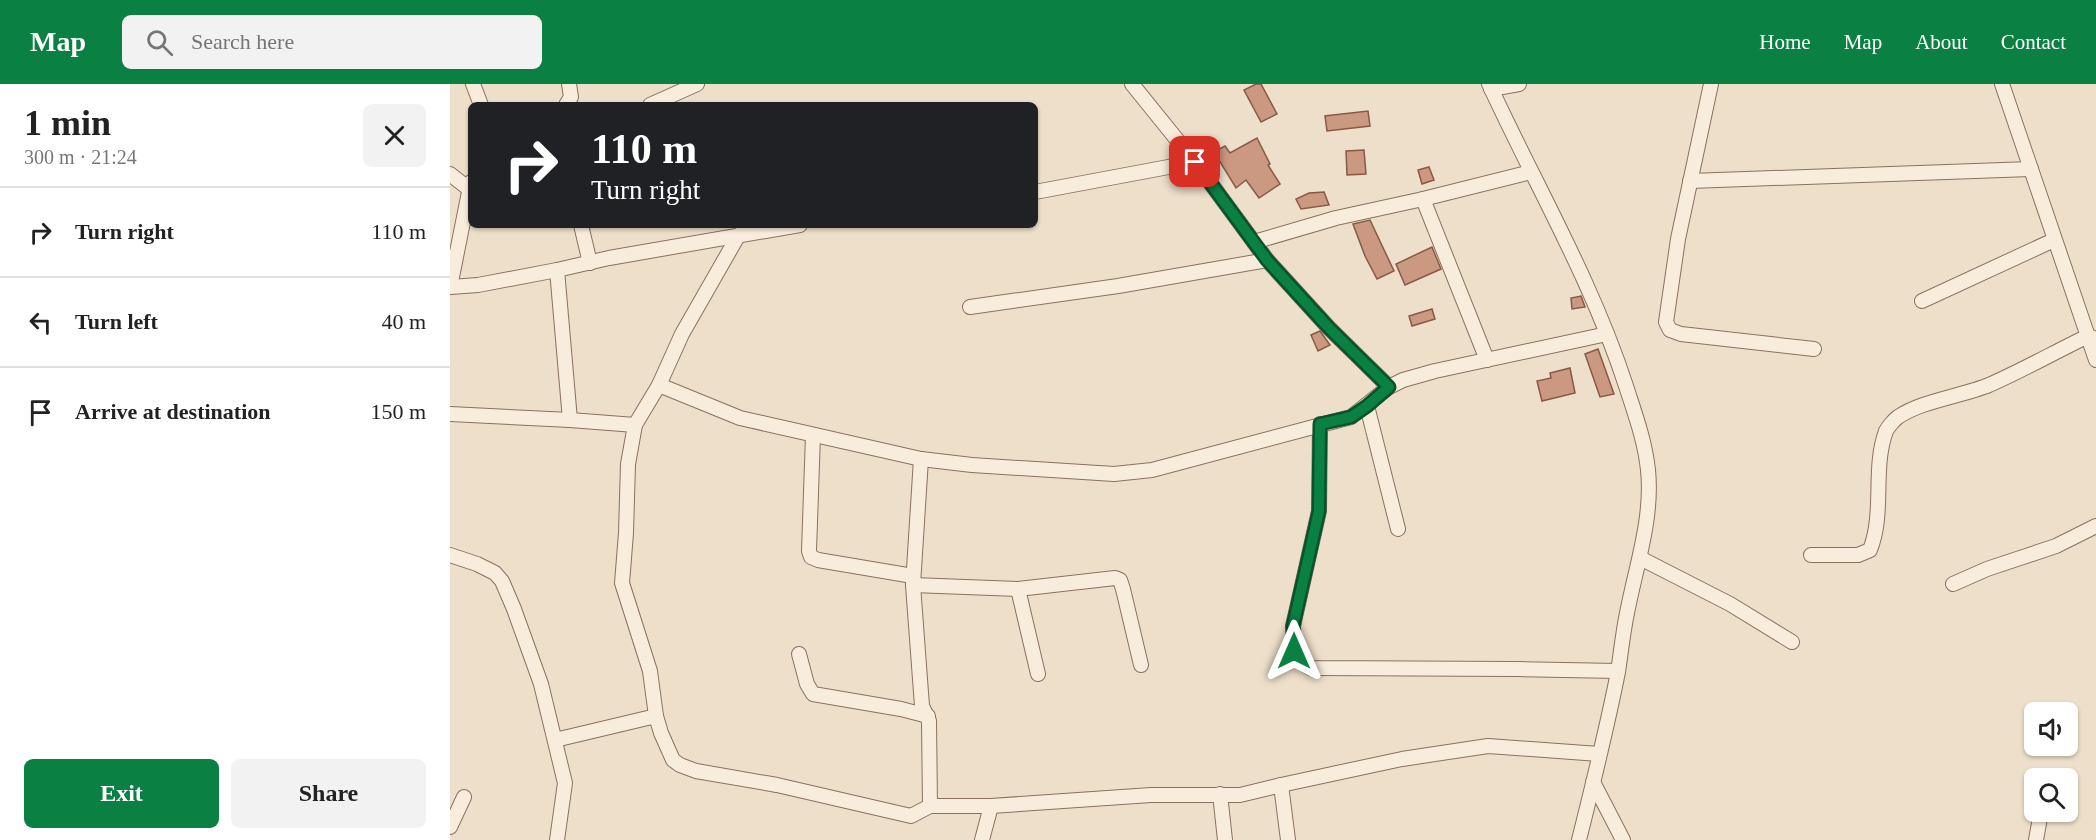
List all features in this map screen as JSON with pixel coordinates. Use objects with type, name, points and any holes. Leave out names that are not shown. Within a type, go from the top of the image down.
[{"type":"street","points":[[473,84],[480,102]]},
{"type":"street","points":[[568,102],[571,97],[569,84]]},
{"type":"street","points":[[657,102],[697,84]]},
{"type":"street","points":[[1132,84],[1195,162],[1267,260],[1329,328],[1389,387]]},
{"type":"street","points":[[1519,84],[1490,87],[1568,244],[1607,334],[1625,382],[1645,450],[1648,492],[1640,558],[1626,614],[1618,671],[1579,840]]},
{"type":"street","points":[[1711,84],[1678,239],[1666,322],[1670,330],[1681,334],[1814,349]]},
{"type":"street","points":[[2002,84],[2054,240],[2092,338],[2096,360]]},
{"type":"street","points":[[1038,191],[1195,162]]},
{"type":"street","points":[[1690,181],[2031,169]]},
{"type":"street","points":[[1254,242],[1336,218],[1531,172]]},
{"type":"street","points":[[450,174],[468,184]]},
{"type":"street","points":[[468,195],[450,287],[478,285],[783,228]]},
{"type":"street","points":[[1423,199],[1487,360]]},
{"type":"street","points":[[582,228],[590,263]]},
{"type":"street","points":[[747,228],[738,236],[682,334],[660,385],[635,425],[628,464],[622,583],[650,671],[656,716],[661,733],[673,760],[680,765],[696,771],[777,785],[911,816],[930,806],[991,806],[1151,795],[1240,795],[1402,759],[1488,746],[1599,754]]},
{"type":"street","points":[[1922,301],[2054,240]]},
{"type":"street","points":[[970,307],[1118,286],[1267,260]]},
{"type":"street","points":[[557,270],[570,420]]},
{"type":"street","points":[[660,385],[740,418],[921,459],[1049,470],[1133,473],[1152,470],[1351,417],[1389,387],[1403,380],[1607,334]]},
{"type":"street","points":[[1811,555],[1858,555],[1870,550],[1874,539],[1878,507],[1879,468],[1887,431],[1896,417],[1988,386],[2092,338]]},
{"type":"street","points":[[1367,406],[1398,529]]},
{"type":"street","points":[[450,414],[635,425]]},
{"type":"street","points":[[1320,424],[1319,511],[1293,626],[1294,651],[1300,662],[1311,668],[1505,668],[1618,671]]},
{"type":"street","points":[[813,435],[809,550],[811,557],[913,580],[1018,589],[1115,578],[1120,580],[1142,664]]},
{"type":"street","points":[[921,459],[913,580],[922,706],[928,716],[930,806]]},
{"type":"street","points":[[1953,584],[1987,569],[2056,546],[2096,526]]},
{"type":"street","points":[[450,555],[487,568],[502,581],[541,684],[565,783],[557,840]]},
{"type":"street","points":[[1640,558],[1730,604],[1792,642]]},
{"type":"street","points":[[1018,589],[1038,674]]},
{"type":"street","points":[[799,654],[807,684],[813,694],[901,709],[928,716]]},
{"type":"street","points":[[555,740],[656,716]]},
{"type":"street","points":[[1593,782],[1623,840]]},
{"type":"street","points":[[1281,785],[1288,840]]},
{"type":"street","points":[[1220,794],[1225,840]]},
{"type":"street","points":[[450,827],[464,797]]},
{"type":"street","points":[[982,840],[991,806]]},
{"type":"street","points":[[2036,840],[2039,822]]},
{"type":"building","points":[[1261,84],[1277,114],[1261,122],[1244,90]]},
{"type":"building","points":[[1368,111],[1370,126],[1327,131],[1325,116]]},
{"type":"building","points":[[1257,138],[1270,164],[1268,165],[1280,184],[1259,198],[1246,180],[1236,188],[1214,152],[1225,146],[1230,153]]},
{"type":"building","points":[[1364,150],[1366,174],[1347,175],[1346,151]]},
{"type":"building","points":[[1429,167],[1434,180],[1422,184],[1418,170]]},
{"type":"building","points":[[1324,192],[1329,205],[1301,209],[1296,199],[1309,193]]},
{"type":"building","points":[[1370,220],[1394,271],[1377,279],[1353,224]]},
{"type":"building","points":[[1432,247],[1441,269],[1405,285],[1396,264]]},
{"type":"building","points":[[1581,296],[1585,307],[1572,309],[1571,298]]},
{"type":"building","points":[[1432,309],[1435,319],[1412,326],[1409,316]]},
{"type":"building","points":[[1320,331],[1330,345],[1318,351],[1311,335]]},
{"type":"building","points":[[1598,349],[1614,394],[1600,397],[1585,354]]},
{"type":"building","points":[[1570,368],[1575,393],[1542,401],[1537,381],[1551,378],[1550,373]]},
{"type":"route","points":[[1195,162],[1267,260],[1329,328],[1389,387],[1351,417],[1320,424],[1319,511],[1293,626],[1294,651]]}]
